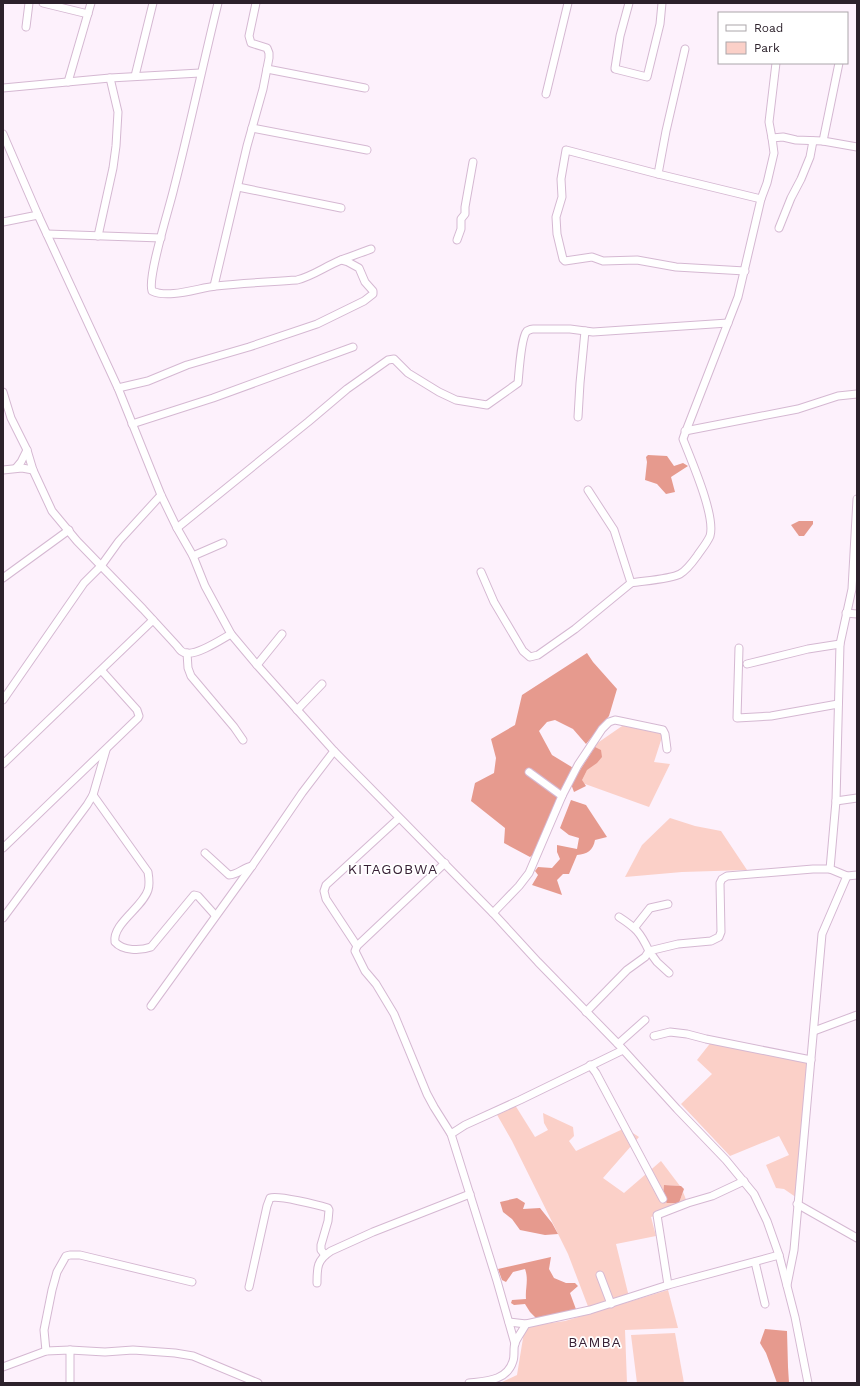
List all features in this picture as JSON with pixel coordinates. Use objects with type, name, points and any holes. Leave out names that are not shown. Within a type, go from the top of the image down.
[{"type":"street","points":[[26,27],[29,3]]},
{"type":"street","points":[[43,3],[88,14]]},
{"type":"street","points":[[68,82],[91,3]]},
{"type":"street","points":[[135,76],[153,3]]},
{"type":"street","points":[[218,3],[200,73],[175,186],[161,238],[151,282],[152,292],[159,294],[173,293],[214,286],[297,280],[309,277],[341,260],[371,249]]},
{"type":"street","points":[[214,286],[224,238],[238,187],[269,58],[267,48],[251,43],[249,36],[256,3]]},
{"type":"street","points":[[546,94],[568,3]]},
{"type":"street","points":[[629,3],[620,36],[615,69],[647,77],[660,24],[662,3]]},
{"type":"street","points":[[658,174],[666,131],[685,49]]},
{"type":"street","points":[[481,572],[494,602],[523,651],[530,657],[538,655],[575,629],[632,583],[680,574],[691,564],[710,536],[711,526],[709,515],[697,474],[683,439],[738,297],[745,272],[761,199],[767,183],[774,153],[768,122],[776,64]]},
{"type":"street","points":[[823,141],[839,64]]},
{"type":"street","points":[[267,69],[365,88]]},
{"type":"street","points":[[3,88],[135,76],[200,73]]},
{"type":"street","points":[[98,236],[114,168],[116,146],[118,112],[110,78]]},
{"type":"street","points":[[252,128],[367,150]]},
{"type":"street","points":[[3,134],[38,215],[118,388],[161,495],[193,556],[205,586],[231,634],[334,752],[493,913],[726,1160],[744,1181],[754,1194],[761,1207],[779,1255],[795,1317],[808,1383]]},
{"type":"street","points":[[772,138],[783,137],[796,140],[823,141],[857,147]]},
{"type":"street","points":[[779,228],[810,157],[813,141]]},
{"type":"street","points":[[745,272],[676,267],[637,260],[603,261],[592,257],[565,261],[563,259],[557,234],[556,217],[562,197],[561,179],[566,150],[761,199]]},
{"type":"street","points":[[457,240],[461,229],[461,219],[464,214],[473,162]]},
{"type":"street","points":[[238,187],[341,208]]},
{"type":"street","points":[[3,222],[38,215]]},
{"type":"street","points":[[47,234],[161,238]]},
{"type":"street","points":[[118,388],[148,381],[187,365],[249,347],[317,324],[364,301],[373,294],[373,291],[365,282],[359,268],[341,260]]},
{"type":"street","points":[[177,528],[347,389],[388,360],[394,359],[408,373],[447,396],[456,400],[487,405],[518,383],[522,344],[524,336],[528,330],[638,330],[728,323]]},
{"type":"street","points":[[578,417],[585,331]]},
{"type":"street","points":[[132,424],[212,398],[353,347]]},
{"type":"street","points":[[3,392],[12,418],[27,450],[33,470],[52,511],[77,541],[181,651],[187,653],[200,650],[231,634]]},
{"type":"street","points":[[685,431],[798,409],[838,396],[857,394]]},
{"type":"street","points":[[16,468],[27,450]]},
{"type":"street","points":[[3,470],[27,468],[33,470]]},
{"type":"street","points":[[588,490],[614,530],[632,583]]},
{"type":"street","points":[[3,700],[78,591],[101,566],[119,541],[161,495]]},
{"type":"street","points":[[830,869],[836,801],[840,644],[852,589],[857,499]]},
{"type":"street","points":[[3,578],[69,530]]},
{"type":"street","points":[[193,556],[223,543]]},
{"type":"street","points":[[846,613],[857,614]]},
{"type":"street","points":[[3,764],[102,671],[153,620]]},
{"type":"street","points":[[257,665],[282,634]]},
{"type":"street","points":[[747,664],[808,649],[840,644]]},
{"type":"street","points":[[739,648],[737,718],[771,716],[838,704]]},
{"type":"street","points":[[187,653],[188,668],[191,676],[234,726],[243,740]]},
{"type":"street","points":[[3,848],[135,722],[139,716],[137,710],[102,671]]},
{"type":"street","points":[[297,710],[322,684]]},
{"type":"street","points":[[493,913],[519,886],[529,872],[562,796],[582,759],[602,729],[609,722],[615,720],[663,730],[667,749]]},
{"type":"street","points":[[3,918],[93,795],[106,750]]},
{"type":"street","points":[[151,1006],[215,915],[252,866],[302,793],[334,752]]},
{"type":"street","points":[[529,772],[562,796]]},
{"type":"street","points":[[93,795],[148,872],[149,886],[146,896],[116,933],[115,942],[118,946],[133,949],[144,949],[150,947],[194,895],[198,896],[215,915]]},
{"type":"street","points":[[836,801],[857,798]]},
{"type":"street","points":[[357,946],[326,899],[324,888],[399,818]]},
{"type":"street","points":[[205,852],[229,876],[234,875],[244,868],[252,866]]},
{"type":"street","points":[[445,863],[357,946],[355,951],[365,971],[382,992],[394,1014],[427,1094],[452,1134],[515,1344],[515,1354],[512,1363],[503,1375],[495,1379],[469,1383]]},
{"type":"street","points":[[648,951],[678,944],[711,941],[719,937],[721,932],[720,884],[727,876],[813,869],[830,869],[847,876],[857,875]]},
{"type":"street","points":[[787,1287],[794,1250],[822,934],[847,876]]},
{"type":"street","points":[[635,927],[650,908],[668,904]]},
{"type":"street","points":[[619,917],[635,927],[643,939],[648,951],[669,973]]},
{"type":"street","points":[[586,1012],[627,970],[645,957],[648,951]]},
{"type":"street","points":[[814,1030],[857,1015]]},
{"type":"street","points":[[452,1134],[465,1125],[520,1100],[590,1065],[620,1047],[645,1020]]},
{"type":"street","points":[[654,1036],[670,1032],[687,1034],[811,1060]]},
{"type":"street","points":[[590,1065],[596,1073],[663,1199]]},
{"type":"street","points":[[668,1286],[657,1215],[688,1203],[712,1196],[744,1181]]},
{"type":"street","points":[[317,1283],[317,1268],[325,1255],[373,1232],[470,1194]]},
{"type":"street","points":[[249,1287],[270,1198],[282,1197],[328,1208],[328,1220],[321,1245],[325,1255]]},
{"type":"street","points":[[798,1204],[857,1238]]},
{"type":"street","points":[[46,1351],[44,1330],[52,1290],[57,1272],[66,1256],[80,1255],[192,1282]]},
{"type":"street","points":[[509,1322],[526,1324],[572,1314],[779,1255]]},
{"type":"street","points":[[755,1262],[765,1304]]},
{"type":"street","points":[[600,1275],[611,1304]]},
{"type":"street","points":[[515,1344],[526,1324]]},
{"type":"street","points":[[70,1350],[70,1383]]},
{"type":"street","points":[[3,1367],[46,1351],[70,1350],[105,1352],[133,1350],[193,1356],[258,1383]]},
{"type":"green space","points":[[625,724],[663,734],[654,762],[670,764],[649,807],[574,780],[596,744]]},
{"type":"green space","points":[[670,818],[695,826],[721,831],[747,870],[682,872],[625,877],[642,845]]},
{"type":"green space","points":[[712,1041],[812,1062],[800,1200],[784,1189],[776,1188],[766,1165],[789,1155],[779,1136],[730,1156],[681,1104],[712,1074],[697,1060]]},
{"type":"green space","points":[[515,1105],[535,1137],[548,1130],[544,1123],[543,1113],[573,1127],[574,1136],[569,1141],[576,1151],[625,1128],[639,1137],[603,1178],[624,1193],[661,1161],[680,1186],[664,1185],[679,1203],[683,1192],[687,1202],[668,1212],[651,1217],[656,1236],[616,1244],[629,1297],[589,1309],[568,1254],[512,1141],[496,1113]]},
{"type":"green space","points":[[668,1290],[678,1328],[625,1330],[627,1383],[500,1383],[517,1375],[524,1332],[530,1326],[565,1321]]},
{"type":"green space","points":[[675,1333],[684,1383],[637,1383],[631,1335]]},
{"type":"shaded area","points":[[648,455],[667,456],[674,466],[683,463],[688,466],[671,477],[675,492],[666,494],[657,484],[645,480],[647,462],[646,457]]},
{"type":"shaded area","points":[[799,521],[813,521],[813,524],[804,536],[799,536],[791,525]]},
{"type":"shaded area","points":[[587,653],[617,689],[609,716],[586,744],[573,729],[555,720],[547,722],[539,731],[552,755],[575,769],[536,852],[530,857],[504,843],[505,828],[471,801],[475,783],[494,773],[496,758],[491,739],[515,725],[522,695]]},
{"type":"shaded area","points":[[595,747],[601,750],[602,757],[597,763],[587,770],[582,780],[586,786],[574,792],[571,784]]},
{"type":"shaded area","points":[[571,800],[586,805],[607,837],[595,840],[593,847],[589,851],[584,854],[577,855],[569,874],[563,874],[557,880],[562,895],[532,885],[538,875],[535,871],[538,867],[552,868],[560,859],[557,852],[557,845],[577,849],[579,838],[569,835],[560,828]]},
{"type":"shaded area","points":[[664,1185],[681,1186],[684,1189],[679,1203],[667,1203],[663,1199]]},
{"type":"shaded area","points":[[517,1198],[525,1203],[523,1209],[540,1208],[552,1223],[558,1234],[545,1235],[520,1230],[512,1219],[503,1212],[500,1202]]},
{"type":"shaded area","points":[[551,1257],[549,1269],[554,1278],[566,1283],[575,1283],[578,1286],[570,1293],[577,1312],[537,1319],[525,1304],[514,1305],[511,1303],[512,1300],[526,1299],[527,1277],[525,1269],[513,1272],[506,1282],[502,1280],[498,1269]]},
{"type":"shaded area","points":[[765,1329],[787,1331],[789,1383],[777,1383],[766,1353],[760,1343]]},
{"type":"district","name":"KITAGOBWA","points":[[393,869]]},
{"type":"district","name":"BAMBA","points":[[595,1342]]}]
